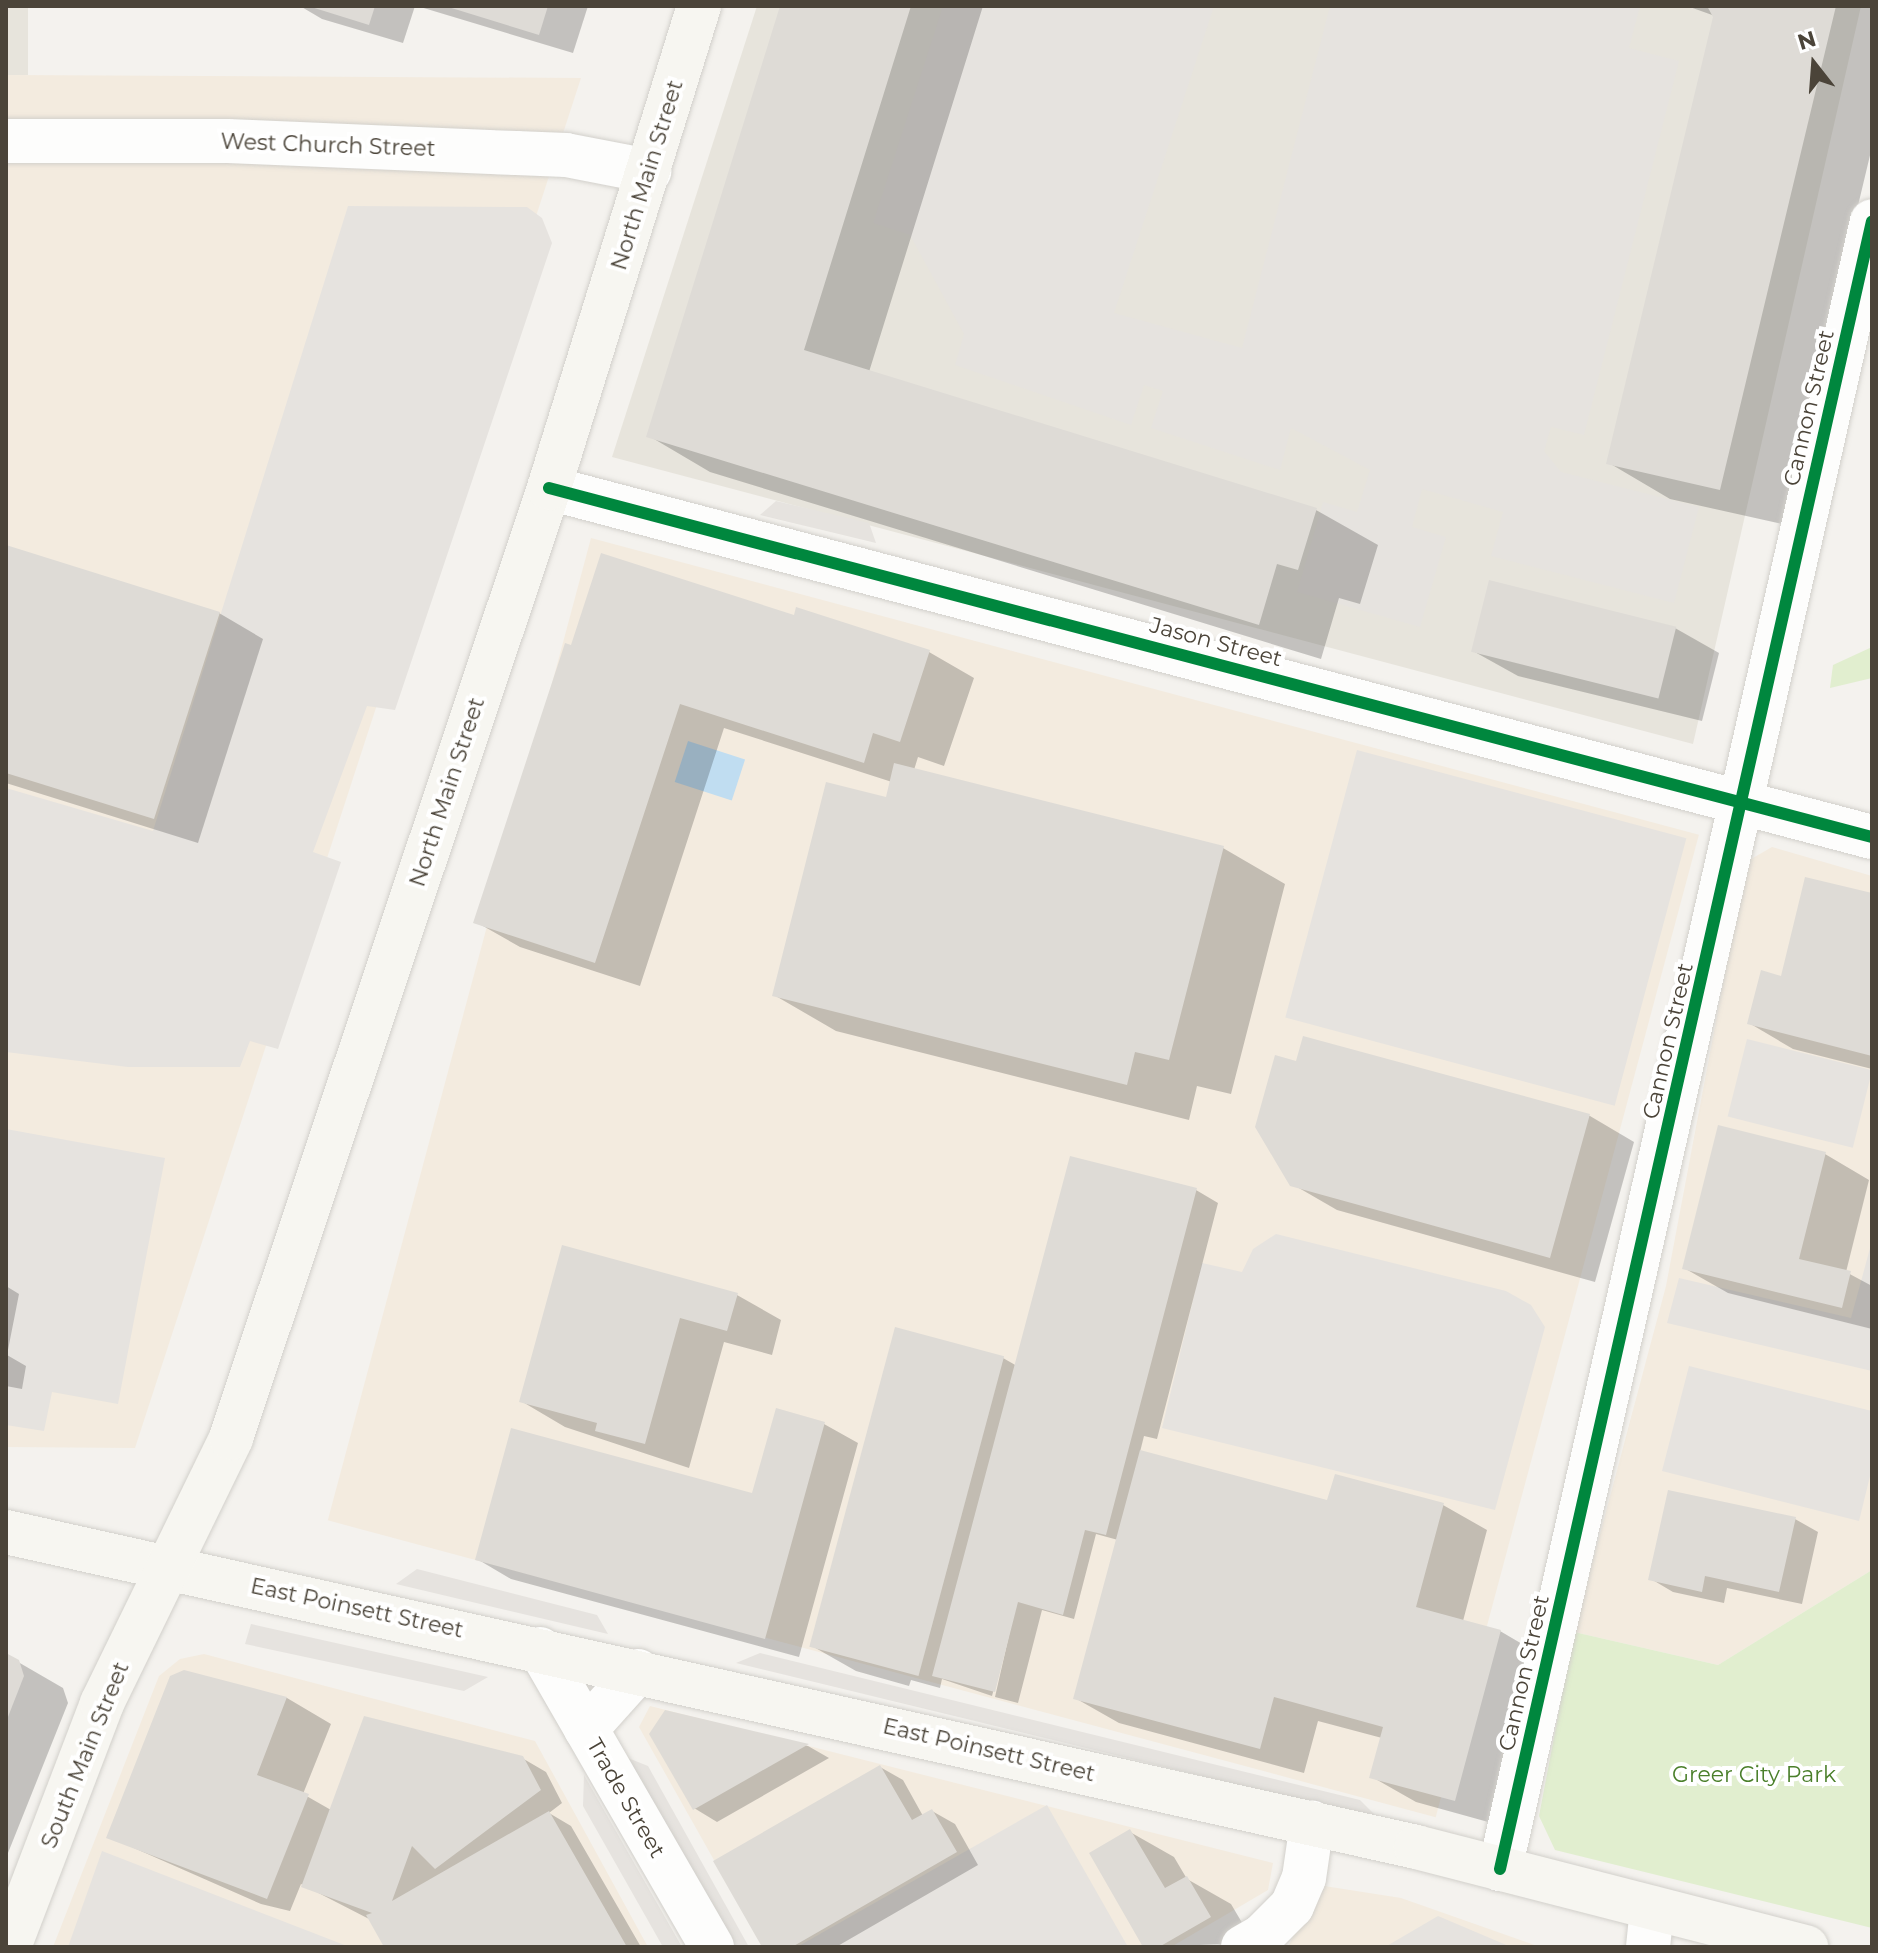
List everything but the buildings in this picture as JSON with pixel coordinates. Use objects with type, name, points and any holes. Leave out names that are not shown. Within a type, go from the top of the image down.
[{"type":"main road","name":"North Main Street","points":[[168,1567],[231,1438],[549,488],[699,6]]},
{"type":"main road","name":"East Poinsett Street","points":[[6,1532],[1312,1823],[1500,1869],[1650,1927],[1806,1947]]},
{"type":"main road","name":"South Main Street","points":[[9,1947],[102,1703],[168,1567]]},
{"type":"street","name":"West Church Street","points":[[7,144],[228,141],[566,155],[649,171]]},
{"type":"street","name":"Cannon Street","points":[[1500,1869],[1872,221]]},
{"type":"street","name":"Jason Street","points":[[549,488],[1872,837]]},
{"type":"street","name":"Trade Street","points":[[540,1649],[712,1947]]},
{"type":"street","points":[[586,1729],[607,1712],[638,1671]]},
{"type":"street","points":[[1243,1947],[1262,1936],[1292,1906],[1304,1878],[1312,1823]]},
{"type":"shaded area","points":[[6,6],[28,6],[28,75],[6,75]]},
{"type":"shaded area","points":[[757,6],[1861,6],[1693,744],[612,457]]},
{"type":"shaded area","points":[[943,6],[1214,6],[1114,313],[1242,348],[1330,6],[1640,6],[1629,48],[1679,61],[1584,435],[1551,427],[1544,451],[1561,472],[1699,507],[1674,603],[1491,556],[1503,512],[1422,489],[1412,527],[1446,537],[1420,627],[1297,592],[1323,502],[1357,512],[1370,470],[1291,428],[1280,470],[1151,428],[1163,391],[1144,385],[1131,425],[955,365],[964,334],[910,235],[873,223]]},
{"type":"shaded area","points":[[6,75],[581,78],[135,1448],[6,1447]]},
{"type":"shaded area","points":[[348,206],[527,207],[542,218],[552,243],[395,710],[367,706],[313,852],[341,862],[278,1049],[250,1041],[240,1067],[128,1067],[6,1052],[6,788],[153,831]]},
{"type":"shaded area","points":[[776,501],[869,523],[876,543],[760,515]]},
{"type":"shaded area","points":[[591,538],[1699,835],[1436,1817],[328,1520]]},
{"type":"shaded area","points":[[1357,750],[1686,838],[1615,1106],[1285,1018]]},
{"type":"shaded area","points":[[1772,847],[1872,876],[1872,1570],[1718,1665],[1574,1632],[1666,1286],[1746,862]]},
{"type":"shaded area","points":[[1747,1039],[1872,1070],[1853,1148],[1728,1117]]},
{"type":"shaded area","points":[[6,1129],[165,1158],[118,1404],[52,1392],[44,1431],[6,1425]]},
{"type":"shaded area","points":[[1276,1234],[1506,1291],[1531,1305],[1545,1327],[1495,1510],[1162,1428],[1202,1263],[1242,1272],[1253,1249]]},
{"type":"shaded area","points":[[1872,1241],[1872,1371],[1667,1323],[1679,1278],[1851,1318]]},
{"type":"shaded area","points":[[1689,1366],[1872,1411],[1872,1468],[1859,1521],[1662,1471]]},
{"type":"shaded area","points":[[417,1569],[597,1615],[608,1634],[396,1584]]},
{"type":"shaded area","points":[[251,1624],[488,1677],[464,1691],[245,1644]]},
{"type":"shaded area","points":[[760,1653],[1360,1800],[1379,1819],[736,1663]]},
{"type":"shaded area","points":[[204,1654],[535,1741],[648,1947],[53,1947],[159,1676],[180,1659]]},
{"type":"shaded area","points":[[650,1706],[1273,1863],[1268,1890],[1171,1947],[763,1947],[639,1727]]},
{"type":"shaded area","points":[[623,1756],[648,1766],[749,1947],[732,1947]]},
{"type":"shaded area","points":[[584,1775],[682,1947],[663,1947],[583,1806]]},
{"type":"shaded area","points":[[1047,1805],[1128,1947],[797,1947]]},
{"type":"shaded area","points":[[102,1851],[347,1946],[68,1947]]},
{"type":"shaded area","points":[[1318,1885],[1401,1898],[1540,1947],[1288,1947]]},
{"type":"shaded area","points":[[1438,1916],[1511,1947],[1385,1947]]},
{"type":"green space","points":[[1872,647],[1872,678],[1830,688],[1833,665]]},
{"type":"green space","name":"Greer City Park","points":[[1872,1570],[1872,1928],[1555,1850],[1539,1816],[1574,1632],[1718,1665]]},
{"type":"water","points":[[688,741],[745,760],[732,800],[675,782]]},
{"type":"cycle path","points":[[1500,1869],[1872,221]]},
{"type":"cycle path","points":[[549,488],[1872,837]]}]
